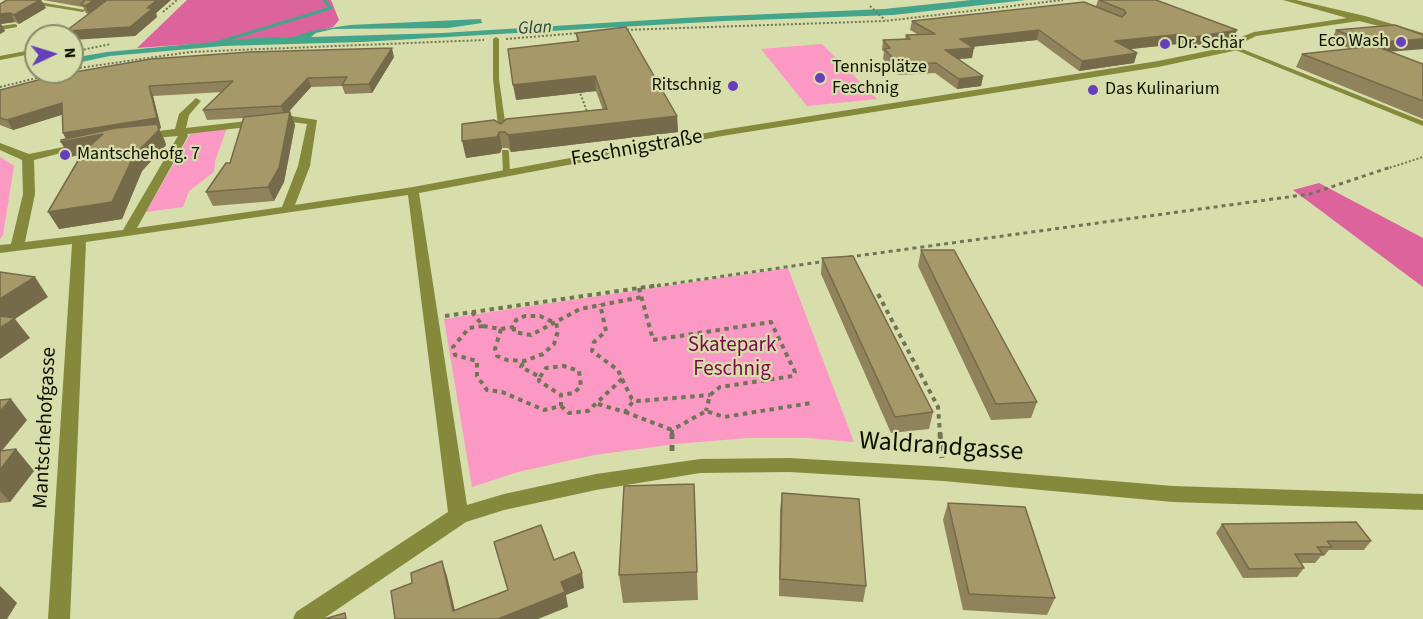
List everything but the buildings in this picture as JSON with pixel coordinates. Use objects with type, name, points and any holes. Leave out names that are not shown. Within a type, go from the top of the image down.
[{"type":"street","points":[[1287,0],[1423,35]]},
{"type":"street","name":"Feschnigstraße","points":[[413,191],[722,133],[1158,64],[1235,48],[1239,41],[1254,34],[1362,18]]},
{"type":"street","points":[[128,234],[183,136],[180,131],[184,114],[196,101]]},
{"type":"street","points":[[135,136],[291,119],[313,122],[304,166],[286,211]]},
{"type":"street","points":[[0,146],[28,158],[93,144]]},
{"type":"street","points":[[17,248],[29,194],[28,158]]},
{"type":"street","points":[[0,249],[128,234],[413,191],[429,318],[459,516],[304,619]]},
{"type":"street","name":"Mantschehofgasse","points":[[58,619],[79,240]]},
{"type":"street","name":"Waldrandgasse","points":[[459,516],[504,502],[573,487],[700,466],[789,465],[943,474],[1173,494],[1423,502]]},
{"type":"lane","points":[[38,0],[35,3],[82,10]]},
{"type":"lane","points":[[0,28],[15,26]]},
{"type":"lane","points":[[496,39],[496,79],[503,136]]},
{"type":"lane","points":[[1235,48],[1423,124]]},
{"type":"lane","points":[[0,58],[24,53]]},
{"type":"lane","points":[[505,152],[507,173]]},
{"type":"path","points":[[163,12],[177,0]]},
{"type":"path","points":[[619,30],[727,24],[885,21],[1063,0]]},
{"type":"path","points":[[871,7],[885,21]]},
{"type":"path","points":[[84,67],[190,52],[584,33]]},
{"type":"path","points":[[84,50],[111,44]]},
{"type":"path","points":[[0,87],[24,81]]},
{"type":"path","points":[[577,86],[589,116],[578,117]]},
{"type":"path","points":[[841,258],[1310,194],[1423,157]]},
{"type":"path","points":[[429,318],[829,260]]},
{"type":"path","points":[[625,412],[634,400],[710,395],[720,387],[793,376],[795,372],[771,322],[653,340],[639,288]]},
{"type":"path","points":[[878,294],[938,407],[943,474]]},
{"type":"path","points":[[556,323],[540,316],[525,316],[516,320],[514,332],[531,335],[556,323],[580,309],[642,297]]},
{"type":"path","points":[[600,304],[606,331],[594,342],[592,351],[597,357],[618,370],[634,400]]},
{"type":"path","points":[[472,312],[483,326]]},
{"type":"path","points":[[501,329],[495,349],[497,356],[507,360],[524,361],[543,354],[554,344],[558,331],[556,323]]},
{"type":"path","points":[[514,327],[469,328],[453,346],[455,355],[470,357],[477,361],[477,376],[487,390],[502,393],[544,410],[561,406]]},
{"type":"path","points":[[524,361],[521,367],[540,377]]},
{"type":"path","points":[[561,395],[574,393],[581,386],[579,371],[564,366],[546,368],[539,381],[552,387],[561,395],[561,406],[569,413],[588,411],[622,379]]},
{"type":"path","points":[[672,430],[706,411],[710,395]]},
{"type":"path","points":[[706,411],[723,417],[811,403]]},
{"type":"path","points":[[598,404],[672,430]]},
{"type":"path","points":[[672,430],[672,471]]},
{"type":"green space","name":"Tennisplätze Feschnig","points":[[822,44],[877,99],[807,106],[761,49]]},
{"type":"green space","points":[[227,128],[215,161],[214,172],[189,191],[183,207],[146,212],[191,133]]},
{"type":"green space","points":[[0,157],[14,166],[3,235],[0,239]]},
{"type":"green space","name":"Skatepark Feschnig","points":[[788,268],[854,442],[808,438],[747,438],[676,444],[594,455],[518,472],[472,487],[444,319]]},
{"type":"shaded area","points":[[187,0],[331,0],[339,20],[333,27],[293,37],[137,48]]},
{"type":"shaded area","points":[[1319,183],[1423,238],[1423,287],[1293,190]]},
{"type":"water","name":"Glan","points":[[971,0],[1026,0],[893,15],[724,21],[361,42],[223,46],[110,56],[84,61],[84,56],[107,52],[255,38],[293,37],[311,31],[350,25],[481,19],[482,23],[448,28],[333,29],[316,33],[311,37],[442,33],[699,17],[884,9]]},
{"type":"waterway","points":[[219,42],[331,8],[324,0]]},
{"type":"place","name":"Eco Wash","points":[[1401,42]]},
{"type":"place","name":"Dr. Schär","points":[[1165,44]]},
{"type":"place","name":"Tennisplätze Feschnig","points":[[820,78]]},
{"type":"place","name":"Ritschnig","points":[[733,86]]},
{"type":"place","name":"Das Kulinarium","points":[[1093,90]]},
{"type":"place","name":"Mantschehofg. 7","points":[[65,155]]}]
